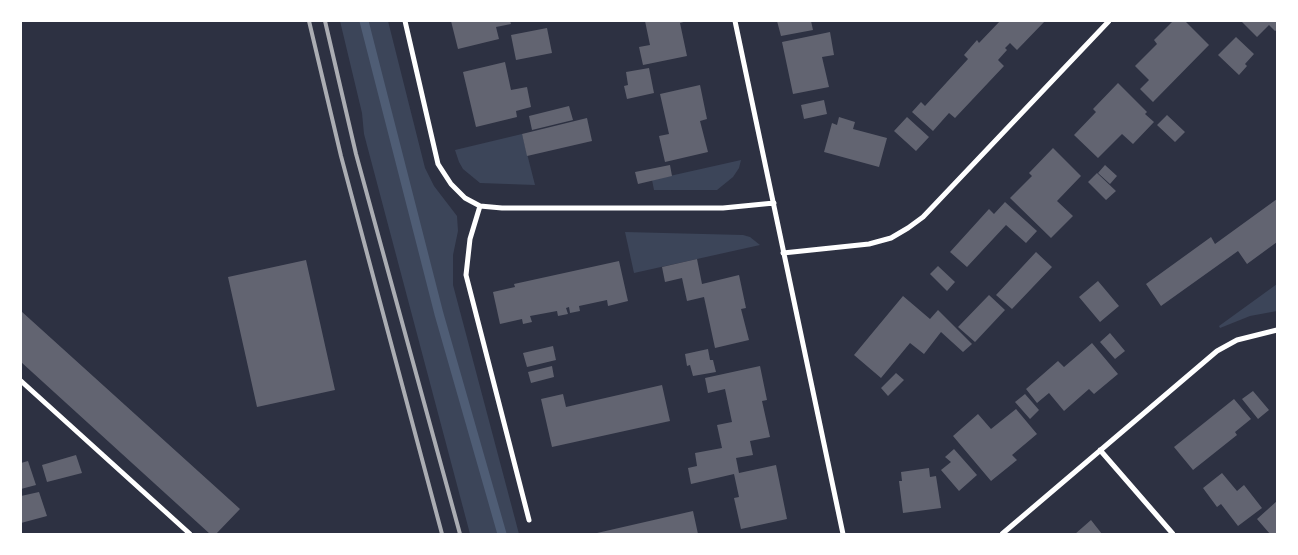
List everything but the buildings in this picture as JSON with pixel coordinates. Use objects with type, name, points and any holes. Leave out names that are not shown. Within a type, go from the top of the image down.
[{"type":"street","points":[[405,21],[438,164],[451,184],[465,198],[480,206],[502,208],[723,208],[774,203]]},
{"type":"street","points":[[735,21],[844,534]]},
{"type":"street","points":[[783,253],[869,244],[891,238],[908,228],[923,217],[1109,21]]},
{"type":"street","points":[[480,206],[470,239],[466,275],[529,520]]},
{"type":"street","points":[[1002,534],[1218,351],[1237,340],[1277,330]]},
{"type":"street","points":[[21,381],[190,534]]},
{"type":"street","points":[[1100,450],[1173,534]]},
{"type":"shaded area","points":[[340,21],[388,21],[425,168],[434,186],[457,216],[458,231],[453,255],[453,285],[519,534],[470,534],[364,134],[362,113]]},
{"type":"shaded area","points":[[522,134],[535,185],[480,183],[463,169],[459,162],[455,150]]},
{"type":"shaded area","points":[[741,160],[739,168],[733,177],[717,190],[654,190],[652,180]]},
{"type":"shaded area","points":[[625,232],[743,235],[750,237],[760,245],[634,273]]},
{"type":"shaded area","points":[[1277,284],[1277,311],[1250,316],[1220,328],[1219,326]]},
{"type":"waterway","points":[[364,21],[439,314],[502,534]]},
{"type":"railway","points":[[309,21],[341,156],[442,534]]},
{"type":"railway","points":[[325,21],[356,154],[460,534]]}]
